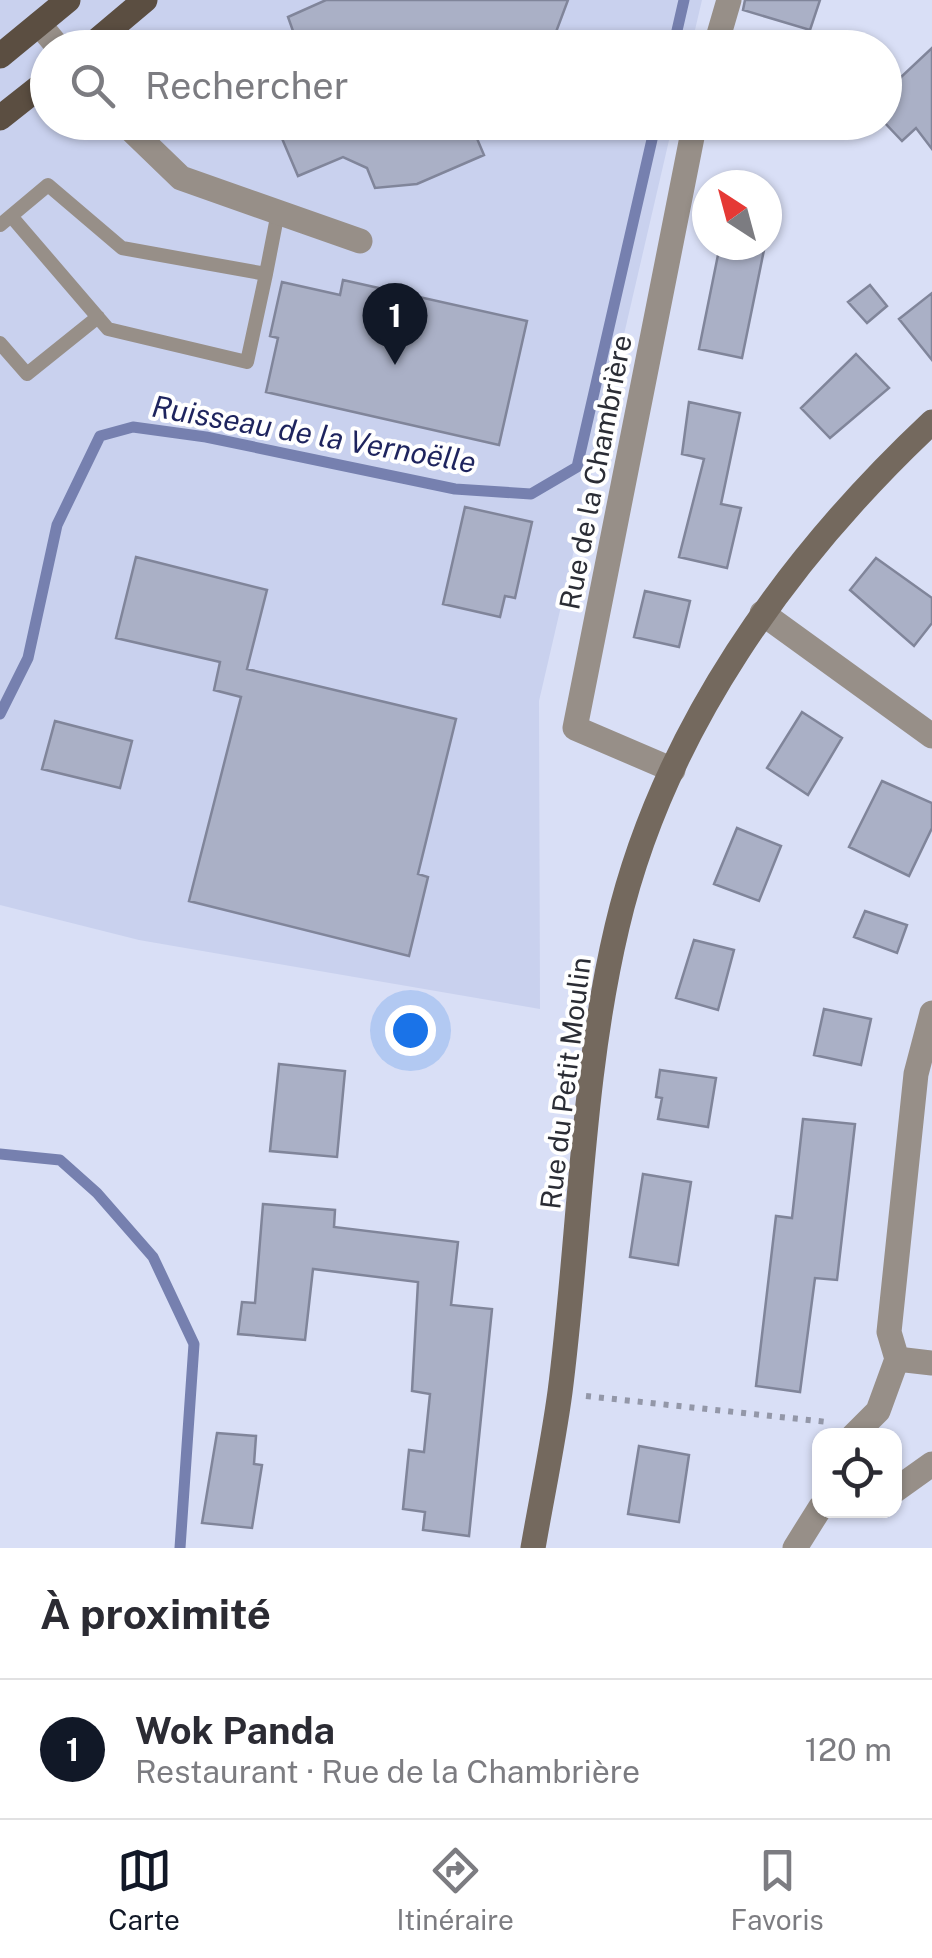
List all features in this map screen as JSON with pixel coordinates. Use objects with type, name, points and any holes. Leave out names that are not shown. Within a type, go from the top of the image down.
[{"type":"main road","points":[[32,30],[68,0]]},
{"type":"main road","points":[[109,30],[144,0]]},
{"type":"main road","points":[[0,56],[30,32]]},
{"type":"main road","points":[[0,118],[30,94]]},
{"type":"street","points":[[720,30],[729,0]]},
{"type":"street","points":[[40,24],[45,30]]},
{"type":"street","points":[[142,140],[181,178],[360,241]]},
{"type":"street","name":"Rue de la Chambrière","points":[[674,770],[575,728],[691,140]]},
{"type":"street","name":"Rue du Petit Moulin","points":[[533,1548],[560,1393],[598,1014],[618,923],[674,770],[708,699],[762,613],[827,532],[932,422]]},
{"type":"street","points":[[762,613],[932,736]]},
{"type":"street","points":[[861,1428],[878,1411],[897,1359],[889,1332],[890,1299],[916,1074],[932,1013]]},
{"type":"street","points":[[897,1359],[932,1362]]},
{"type":"street","points":[[902,1485],[932,1464]]},
{"type":"street","points":[[795,1548],[814,1518]]},
{"type":"lane","points":[[266,274],[122,248],[48,185],[6,221],[108,329],[246,362],[266,274],[278,212]]},
{"type":"lane","points":[[0,343],[27,374],[98,317]]},
{"type":"path","points":[[560,1393],[834,1428]]},
{"type":"shaded area","points":[[0,0],[702,0],[695,30],[30,30],[30,140],[669,140],[539,701],[540,1009],[139,940],[0,905]]},
{"type":"building","points":[[326,0],[568,0],[557,30],[293,30],[288,17]]},
{"type":"building","points":[[745,0],[820,0],[810,30],[743,10]]},
{"type":"building","points":[[932,48],[932,149],[916,128],[901,140],[902,76]]},
{"type":"building","points":[[283,140],[478,140],[484,155],[417,184],[375,188],[367,168],[343,157],[298,176]]},
{"type":"building","points":[[717,260],[762,260],[742,358],[699,349]]},
{"type":"building","points":[[343,280],[527,321],[499,445],[266,392],[278,338],[270,336],[282,282],[340,295]]},
{"type":"building","points":[[870,285],[887,306],[867,323],[848,302]]},
{"type":"building","points":[[932,293],[932,360],[899,319]]},
{"type":"building","points":[[856,354],[889,388],[830,438],[801,408]]},
{"type":"building","points":[[689,402],[740,413],[721,504],[741,508],[727,568],[679,557],[704,459],[682,454]]},
{"type":"building","points":[[465,507],[532,522],[515,598],[505,596],[500,617],[443,604]]},
{"type":"building","points":[[136,557],[267,590],[247,669],[456,719],[418,874],[428,877],[409,956],[189,901],[241,697],[214,690],[220,662],[116,638]]},
{"type":"building","points":[[876,558],[932,598],[932,623],[914,646],[850,590]]},
{"type":"building","points":[[645,591],[690,601],[679,647],[634,637]]},
{"type":"building","points":[[802,712],[842,738],[808,795],[767,768]]},
{"type":"building","points":[[55,721],[132,741],[120,788],[42,769]]},
{"type":"building","points":[[882,781],[932,803],[932,828],[909,876],[849,847]]},
{"type":"building","points":[[737,828],[781,846],[759,901],[714,884]]},
{"type":"building","points":[[865,911],[907,925],[897,953],[854,937]]},
{"type":"building","points":[[694,940],[734,950],[718,1010],[676,998]]},
{"type":"building","points":[[824,1009],[871,1019],[861,1065],[814,1055]]},
{"type":"building","points":[[279,1064],[345,1071],[337,1157],[270,1151]]},
{"type":"building","points":[[660,1070],[716,1078],[708,1127],[658,1119],[662,1098],[656,1097]]},
{"type":"building","points":[[803,1119],[855,1124],[837,1280],[815,1278],[800,1392],[756,1386],[776,1216],[792,1218]]},
{"type":"building","points":[[643,1174],[691,1182],[678,1265],[630,1257]]},
{"type":"building","points":[[263,1204],[335,1210],[334,1227],[458,1242],[451,1305],[492,1309],[469,1536],[423,1530],[425,1512],[403,1509],[409,1450],[424,1452],[430,1394],[412,1391],[418,1282],[313,1269],[305,1340],[238,1334],[242,1302],[255,1303]]},
{"type":"building","points":[[217,1433],[256,1436],[254,1464],[262,1465],[252,1528],[202,1523]]},
{"type":"building","points":[[639,1446],[689,1455],[679,1522],[628,1514]]},
{"type":"waterway","name":"Ruisseau de la Vernoëlle","points":[[677,30],[684,0]]},
{"type":"waterway","name":"Ruisseau de la Vernoëlle","points":[[0,714],[28,658],[57,525],[100,436],[133,427],[206,437],[455,489],[531,494],[577,467],[652,140]]},
{"type":"waterway","name":"Ruisseau de la Vernoëlle","points":[[0,1154],[60,1160],[97,1193],[153,1257],[194,1344],[180,1548]]},
{"type":"place","name":"Wok Panda","points":[[395,365]]}]
